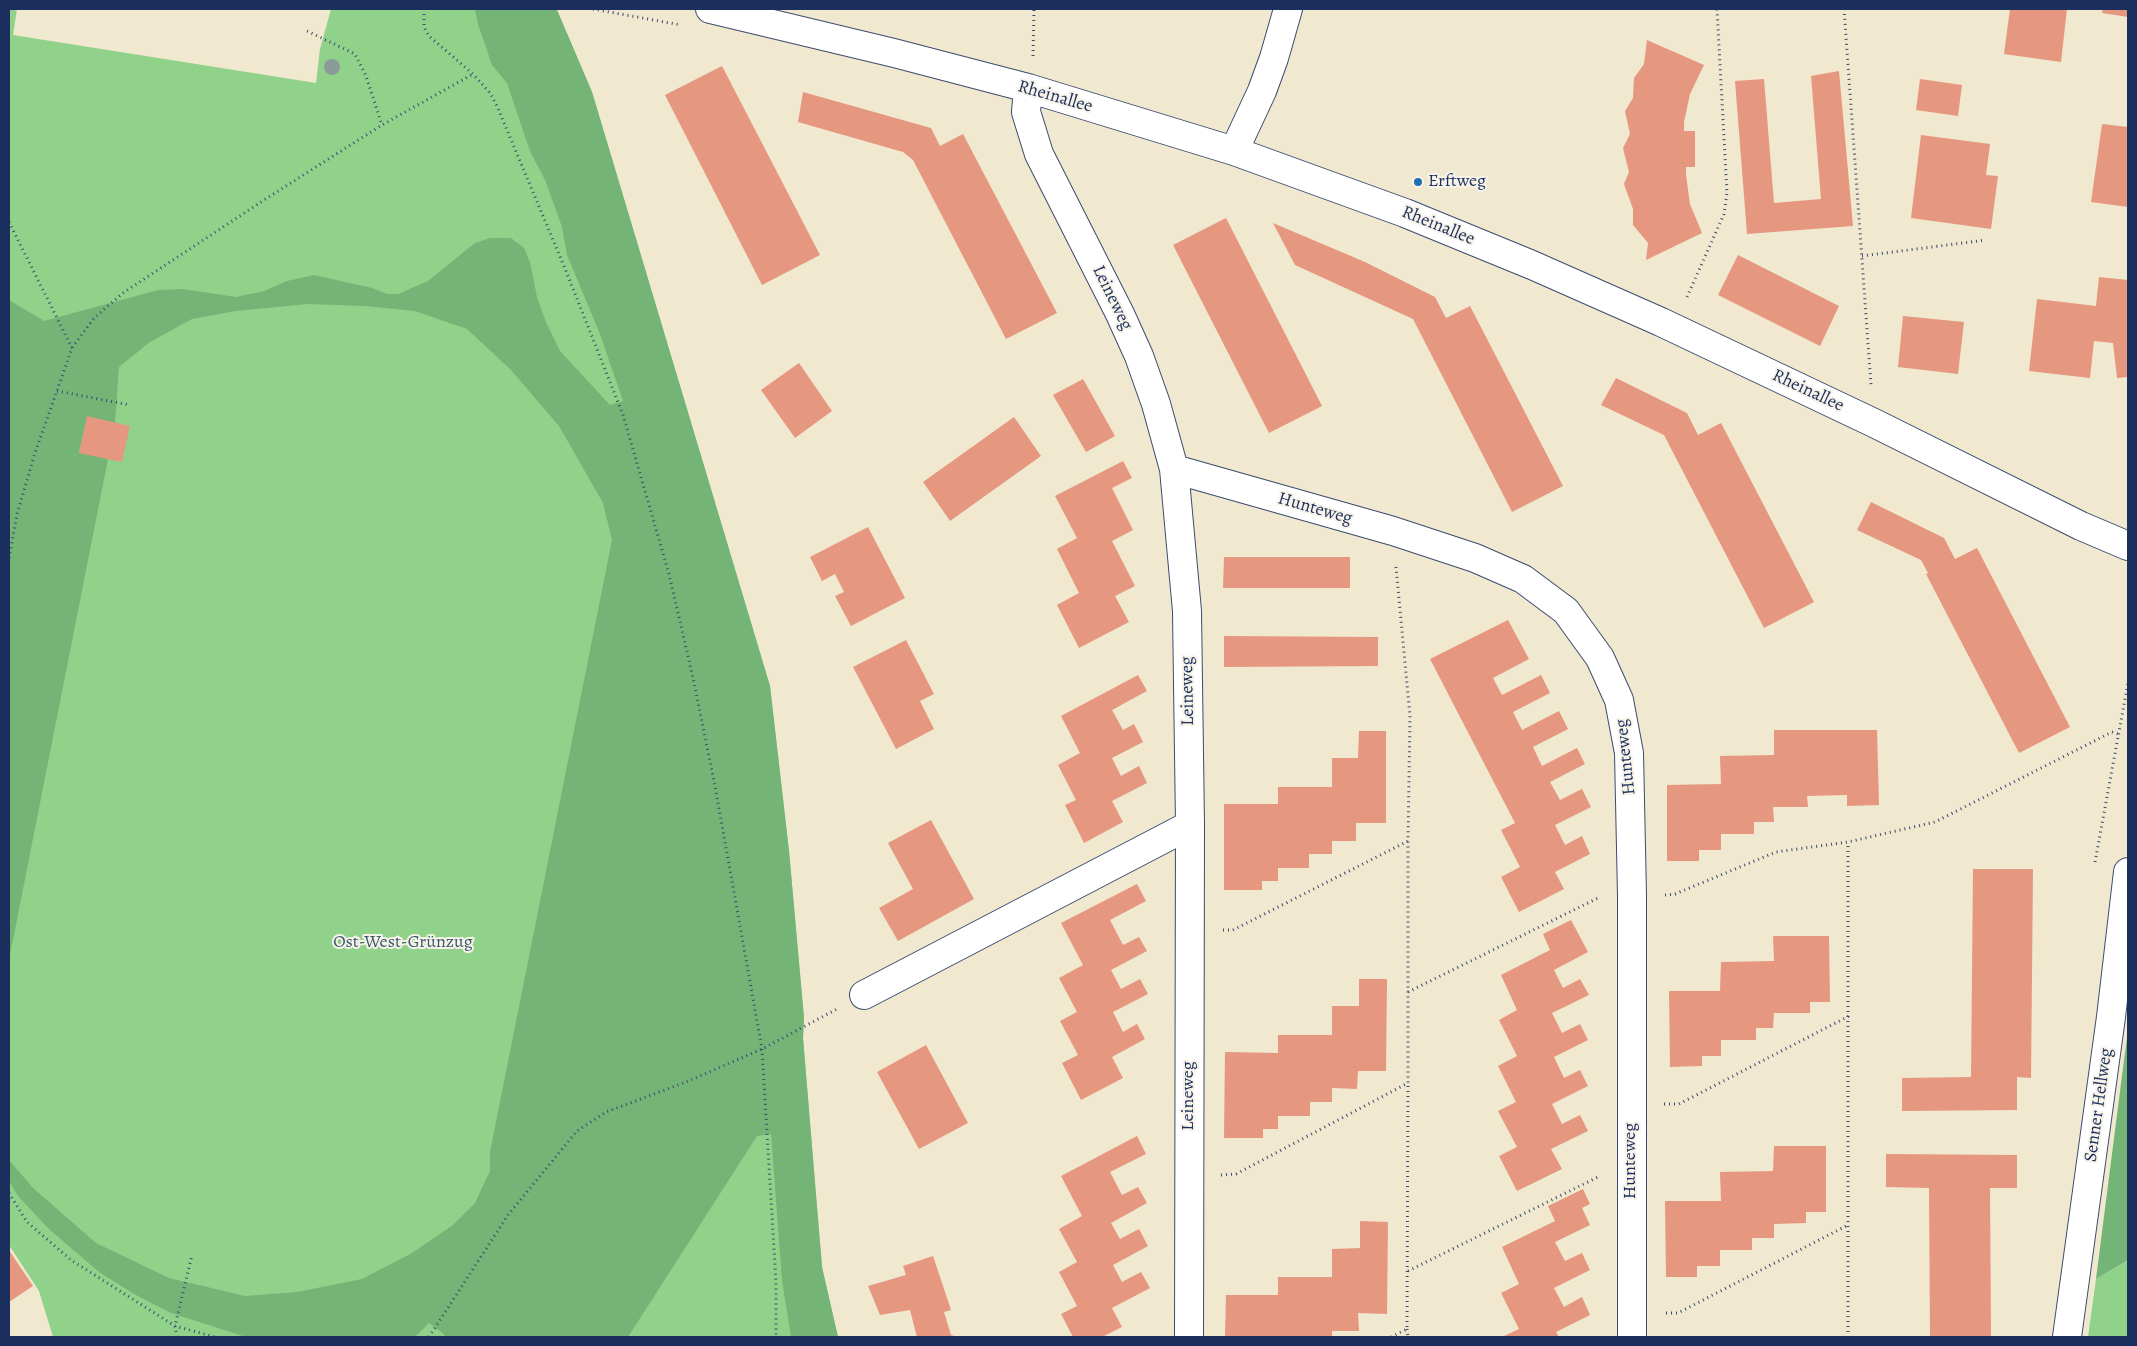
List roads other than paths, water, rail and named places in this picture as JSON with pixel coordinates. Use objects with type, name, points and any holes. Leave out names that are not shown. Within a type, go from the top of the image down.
[{"type":"street","name":"Rheinallee","points":[[710,9],[899,54],[1028,88],[1234,151],[1405,213],[1532,265],[1661,322],[1874,423],[2081,526],[2128,546]]},
{"type":"street","points":[[1234,151],[1265,83],[1288,9]]},
{"type":"street","name":"Leineweg","points":[[1028,88],[1026,112],[1039,154],[1120,314],[1139,356],[1156,404],[1174,469],[1187,611],[1190,825],[1185,1333]]},
{"type":"street","name":"Hunteweg","points":[[1174,469],[1393,531],[1476,558],[1523,579],[1566,611],[1600,658],[1619,700],[1630,753],[1632,896],[1630,1172],[1632,1326]]},
{"type":"street","points":[[864,995],[1190,825]]},
{"type":"street","name":"Senner Hellweg","points":[[2067,1337],[2120,1024],[2128,872]]},
{"type":"place","name":"Erftweg","points":[[1418,182]]},
{"type":"park label","name":"Ost-West-Grünzug","points":[[403,943]]}]
